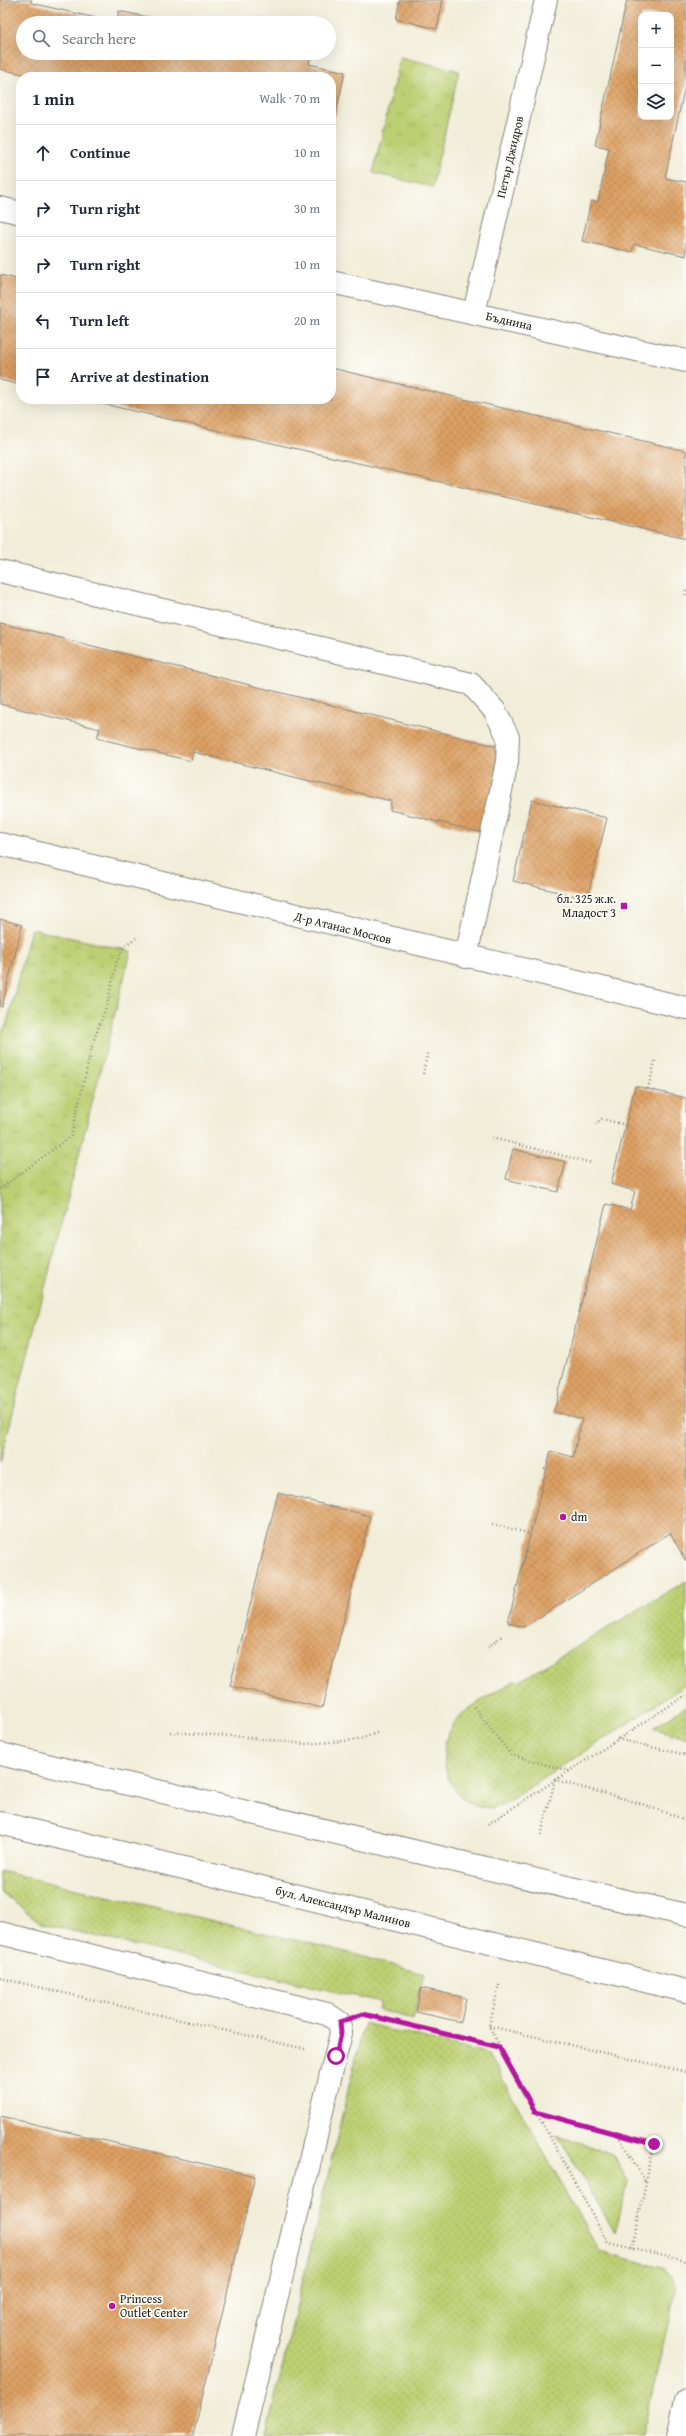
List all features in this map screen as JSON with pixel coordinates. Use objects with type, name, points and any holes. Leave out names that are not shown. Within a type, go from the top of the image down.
[{"type":"street","name":"Петър Джидров","points":[[474,313],[546,0]]},
{"type":"street","points":[[0,208],[16,212]]},
{"type":"street","name":"Бъднина","points":[[336,283],[686,361]]},
{"type":"street","points":[[0,571],[471,684],[495,711],[508,737],[507,762],[466,957]]},
{"type":"street","name":"Д-р Атанас Москов","points":[[0,844],[466,957],[686,1008]]},
{"type":"street","points":[[0,1754],[686,1915]]},
{"type":"street","name":"бул. Александър Малинов","points":[[0,1823],[686,1991]]},
{"type":"street","points":[[0,1918],[22,1938]]},
{"type":"street","points":[[0,1933],[327,2014],[340,2022],[341,2033],[336,2056],[243,2436]]},
{"type":"street","points":[[678,2436],[686,2401]]},
{"type":"path","points":[[686,590],[686,596]]},
{"type":"path","points":[[0,1190],[71,1136],[93,1042],[107,1005],[117,961],[125,945],[136,938]]},
{"type":"path","points":[[423,1074],[428,1051]]},
{"type":"path","points":[[648,1089],[655,1061]]},
{"type":"path","points":[[595,1124],[602,1119],[626,1125]]},
{"type":"path","points":[[492,1138],[592,1163]]},
{"type":"path","points":[[492,1524],[528,1533]]},
{"type":"path","points":[[488,1646],[502,1636]]},
{"type":"path","points":[[488,1824],[686,1695]]},
{"type":"path","points":[[474,1707],[511,1755],[570,1771]]},
{"type":"path","points":[[170,1732],[245,1737],[304,1744],[357,1740],[377,1733]]},
{"type":"path","points":[[617,1739],[686,1755]]},
{"type":"path","points":[[555,1780],[639,1803],[686,1820]]},
{"type":"path","points":[[541,1835],[555,1780]]},
{"type":"path","points":[[0,1978],[336,2056]]},
{"type":"path","points":[[499,1985],[489,2026],[499,2047],[608,2243],[686,2260]]},
{"type":"path","points":[[340,2022],[363,2014],[499,2047]]},
{"type":"path","points":[[489,2026],[686,2072]]},
{"type":"path","points":[[535,2112],[654,2144],[632,2249]]},
{"type":"path","points":[[618,2135],[646,2183]]},
{"type":"green space","points":[[400,57],[459,71],[432,187],[373,173]]},
{"type":"green space","points":[[31,929],[131,951],[0,1463],[0,1037],[7,1023]]},
{"type":"green space","points":[[686,1581],[686,1685],[501,1806],[484,1808],[470,1803],[459,1794],[450,1782],[445,1768],[444,1753],[446,1738],[453,1724],[458,1718],[492,1694],[516,1680],[518,1682]]},
{"type":"green space","points":[[686,1706],[686,1738],[653,1728]]},
{"type":"green space","points":[[0,1871],[346,1952],[424,1974],[413,2019],[378,2010],[380,2002],[42,1924],[0,1891]]},
{"type":"green space","points":[[364,2023],[489,2055],[599,2251],[662,2268],[672,2277],[676,2290],[642,2436],[266,2436]]},
{"type":"green space","points":[[557,2134],[613,2155],[628,2181],[615,2233]]},
{"type":"building","points":[[0,0],[32,0],[31,3],[87,16],[16,16],[16,60],[310,60],[309,64],[345,72],[336,112],[336,72],[16,73],[0,69]]},
{"type":"building","points":[[400,0],[443,0],[437,29],[396,19]]},
{"type":"building","points":[[627,0],[686,0],[686,81],[665,178],[686,182],[686,256],[634,244],[632,252],[582,241],[591,201],[598,202],[609,148],[595,145]]},
{"type":"building","points":[[119,11],[142,16],[118,16]]},
{"type":"building","points":[[0,275],[16,279],[16,384],[0,380]]},
{"type":"building","points":[[336,369],[686,451],[686,539],[103,404],[336,404]]},
{"type":"building","points":[[0,623],[504,748],[483,833],[390,810],[391,801],[193,752],[191,761],[97,738],[100,729],[0,704]]},
{"type":"building","points":[[532,800],[607,818],[587,899],[513,881]]},
{"type":"building","points":[[0,919],[22,925],[2,1007],[0,1007]]},
{"type":"building","points":[[635,1086],[686,1098],[686,1561],[670,1533],[524,1627],[508,1623],[551,1451],[573,1457],[582,1419],[554,1412],[606,1204],[630,1210],[635,1191],[611,1184]]},
{"type":"building","points":[[513,1149],[566,1162],[558,1192],[506,1179]]},
{"type":"building","points":[[278,1493],[370,1516],[322,1708],[230,1686]]},
{"type":"building","points":[[421,1988],[466,1998],[461,2022],[416,2012]]},
{"type":"building","name":"Princess Outlet Center","points":[[0,2116],[255,2176],[193,2436],[0,2436]]},
{"type":"place","name":"бл. 325 ж.к. Младост 3","points":[[624,906]]},
{"type":"place","name":"dm","points":[[563,1517]]},
{"type":"place","name":"Princess Outlet Center","points":[[112,2306]]},
{"type":"route","points":[[336,2056],[341,2033],[340,2022],[363,2014],[499,2047],[535,2112],[654,2144]]}]
